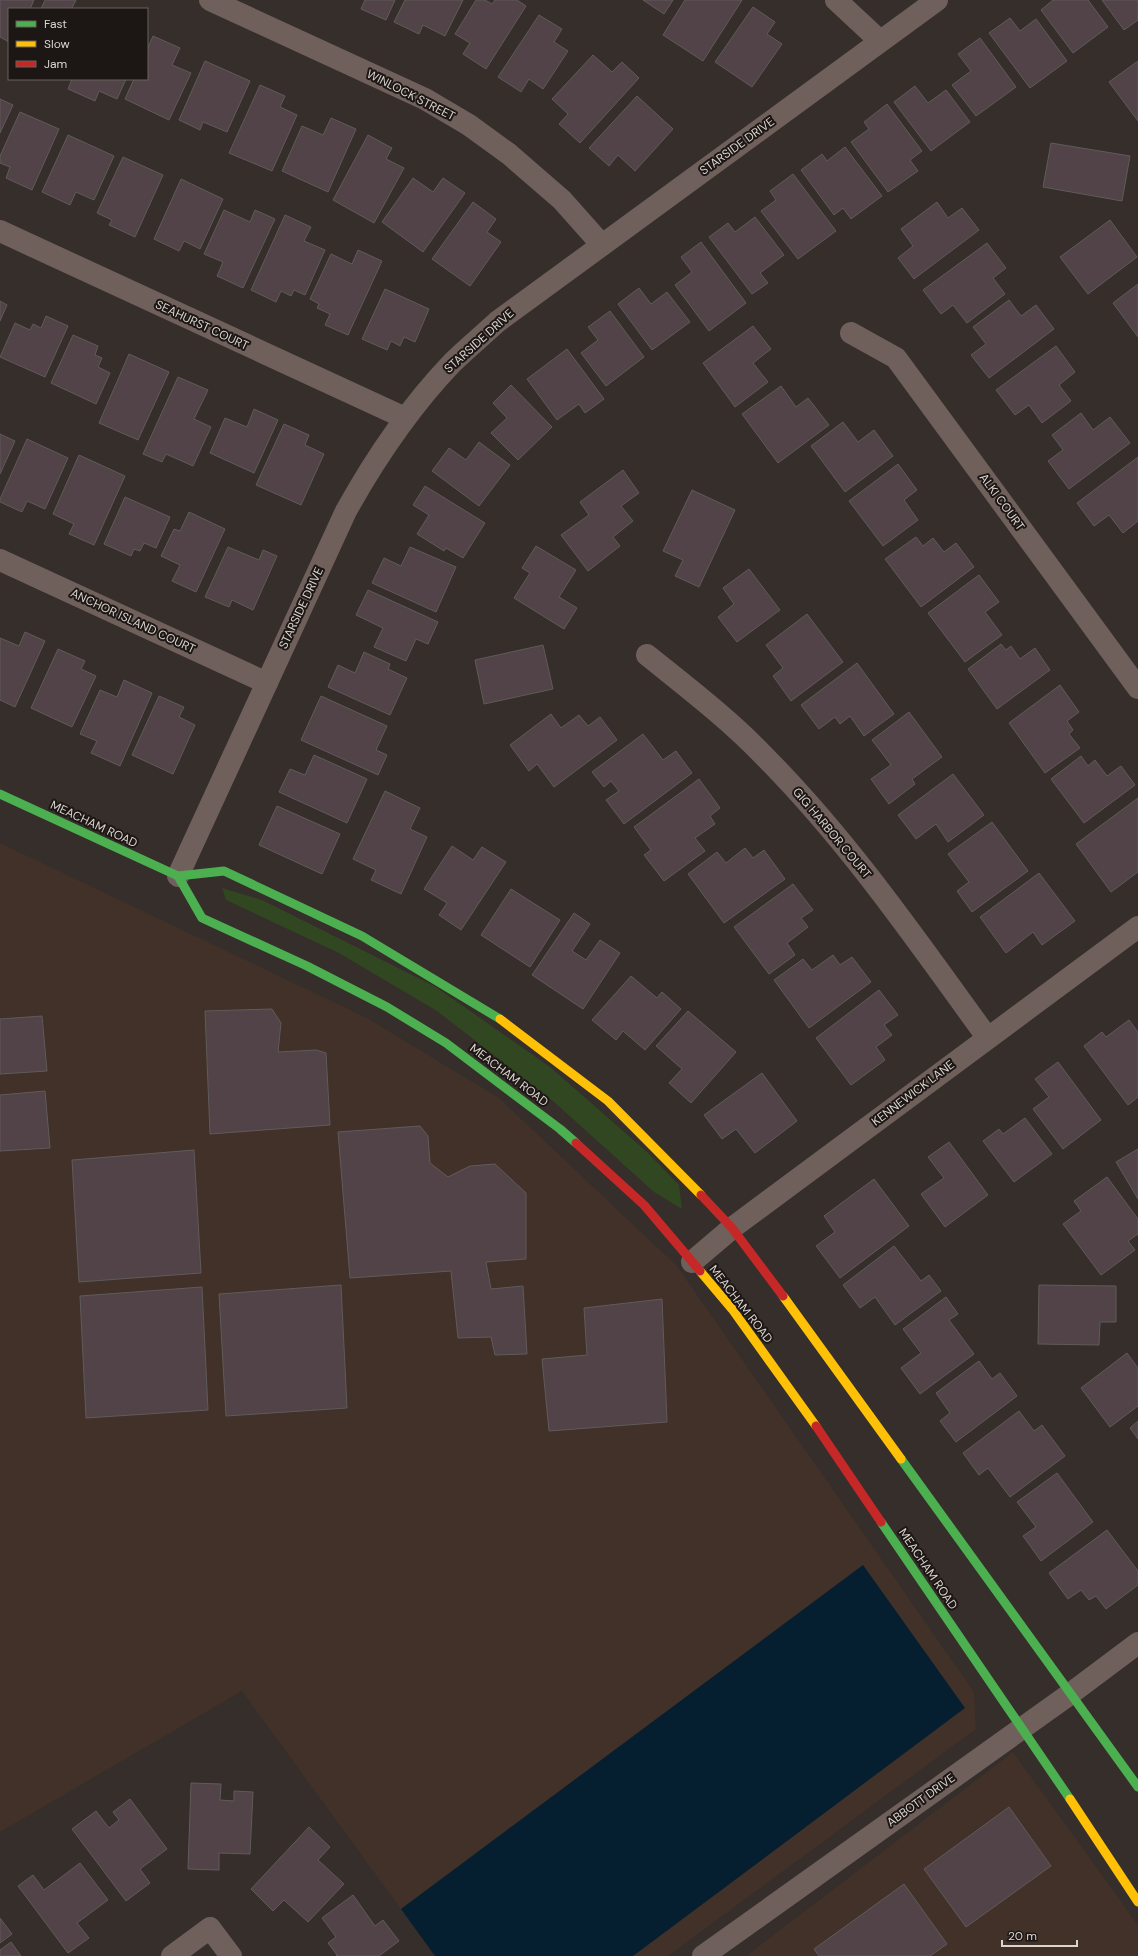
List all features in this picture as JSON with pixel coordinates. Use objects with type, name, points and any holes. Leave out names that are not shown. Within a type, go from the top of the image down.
[{"type":"street","name":"WINLOCK STREET","points":[[210,0],[425,100],[468,125],[509,154],[562,200],[602,245]]},
{"type":"street","points":[[836,0],[880,42]]},
{"type":"street","name":"STARSIDE DRIVE","points":[[178,876],[346,511],[370,467],[405,418],[452,363],[497,322],[937,0]]},
{"type":"street","name":"SEAHURST COURT","points":[[0,231],[405,418]]},
{"type":"street","name":"ALKI COURT","points":[[851,333],[896,358],[1138,688]]},
{"type":"street","name":"ANCHOR ISLAND COURT","points":[[0,560],[267,683]]},
{"type":"street","name":"GIG HARBOR COURT","points":[[647,655],[706,703],[765,757],[820,816],[871,877],[987,1037]]},
{"type":"street","name":"MEACHAM ROAD","points":[[0,794],[178,876],[224,872],[362,936],[503,1021],[608,1100],[703,1195],[732,1228],[787,1301],[1138,1787]]},
{"type":"street","name":"MEACHAM ROAD","points":[[178,876],[202,918],[307,966],[387,1007],[446,1043],[560,1129],[644,1206],[732,1309],[795,1396],[1022,1728],[1138,1902]]},
{"type":"street","name":"KENNEWICK LANE","points":[[692,1262],[732,1228],[987,1037],[1138,928]]},
{"type":"street","name":"ABBOTT DRIVE","points":[[703,1956],[1070,1694],[1138,1643]]},
{"type":"street","points":[[172,1956],[210,1928],[231,1956]]},
{"type":"shaded area","points":[[0,843],[367,1018],[499,1098],[677,1266],[974,1692],[976,1729],[668,1956],[435,1956],[242,1691],[0,1832]]},
{"type":"shaded area","points":[[1013,1752],[1138,1925],[1138,1956],[746,1956]]},
{"type":"green space","points":[[222,888],[262,900],[436,987],[550,1067],[647,1152],[679,1185],[682,1209],[654,1192],[553,1101],[437,1011],[339,953],[226,900]]},
{"type":"water","points":[[863,1565],[965,1708],[633,1956],[435,1956],[401,1909]]},
{"type":"building","points":[[0,0],[34,0],[30,8],[8,8],[8,41],[0,37]]},
{"type":"building","points":[[45,0],[76,0],[72,8],[41,8]]},
{"type":"building","points":[[365,0],[395,0],[386,20],[361,9]]},
{"type":"building","points":[[405,0],[463,0],[445,36],[423,25],[419,34],[394,22]]},
{"type":"building","points":[[476,0],[485,0],[492,4],[495,0],[517,0],[526,6],[486,69],[463,54],[470,43],[455,34]]},
{"type":"building","points":[[643,0],[673,0],[664,14]]},
{"type":"building","points":[[685,0],[742,0],[703,61],[663,35]]},
{"type":"building","points":[[1053,0],[1088,0],[1108,27],[1073,53],[1041,10]]},
{"type":"building","points":[[1102,0],[1138,0],[1138,20],[1124,30]]},
{"type":"building","points":[[753,7],[775,22],[767,34],[782,44],[752,87],[715,62]]},
{"type":"building","points":[[539,15],[562,29],[554,42],[568,51],[543,89],[529,79],[521,92],[498,77]]},
{"type":"building","points":[[1010,18],[1020,31],[1036,19],[1067,61],[1030,88],[989,33]]},
{"type":"building","points":[[153,36],[180,48],[172,65],[191,73],[169,120],[125,99],[134,80],[148,80],[148,48]]},
{"type":"building","points":[[980,38],[1016,87],[976,116],[952,85],[971,71],[958,54]]},
{"type":"building","points":[[593,55],[612,72],[622,62],[639,78],[580,143],[559,124],[568,114],[552,99]]},
{"type":"building","points":[[205,61],[250,81],[227,132],[203,122],[200,130],[179,120]]},
{"type":"building","points":[[1138,61],[1138,121],[1109,82]]},
{"type":"building","points":[[72,80],[126,80],[117,99],[99,91],[95,101],[68,89]]},
{"type":"building","points":[[260,85],[285,96],[280,107],[297,115],[272,171],[229,153]]},
{"type":"building","points":[[915,86],[928,103],[946,90],[970,122],[931,151],[894,102]]},
{"type":"building","points":[[637,96],[673,129],[635,171],[618,155],[609,166],[589,148]]},
{"type":"building","points":[[0,99],[13,105],[0,133]]},
{"type":"building","points":[[887,104],[922,151],[910,160],[918,171],[888,192],[851,142],[869,129],[864,122]]},
{"type":"building","points":[[20,112],[59,129],[32,190],[6,178],[10,167],[0,163],[0,156]]},
{"type":"building","points":[[331,118],[356,129],[328,192],[282,171],[302,126],[323,135]]},
{"type":"building","points":[[68,135],[114,156],[94,200],[76,192],[70,205],[42,192]]},
{"type":"building","points":[[368,135],[392,148],[386,159],[404,168],[374,223],[333,200]]},
{"type":"building","points":[[1051,143],[1130,156],[1122,201],[1043,187]]},
{"type":"building","points":[[845,147],[882,196],[851,219],[843,208],[834,215],[801,170],[822,154],[827,161]]},
{"type":"building","points":[[123,157],[163,175],[135,237],[109,225],[112,220],[97,213]]},
{"type":"building","points":[[793,174],[836,231],[798,259],[761,211],[776,200],[770,191]]},
{"type":"building","points":[[413,178],[433,192],[443,178],[465,193],[423,252],[382,222]]},
{"type":"building","points":[[181,179],[223,199],[200,249],[184,241],[179,251],[154,239]]},
{"type":"building","points":[[473,202],[496,219],[487,232],[501,242],[470,286],[432,259]]},
{"type":"building","points":[[937,202],[948,218],[962,208],[979,230],[914,279],[898,258],[913,246],[901,229]]},
{"type":"building","points":[[224,210],[250,222],[255,210],[275,219],[243,288],[217,276],[223,262],[204,254]]},
{"type":"building","points":[[285,215],[311,227],[304,241],[325,250],[305,295],[294,290],[291,296],[281,291],[276,302],[251,290]]},
{"type":"building","points":[[755,217],[784,255],[760,273],[768,283],[752,294],[709,237],[728,223],[735,232]]},
{"type":"building","points":[[1110,220],[1137,257],[1088,294],[1060,257]]},
{"type":"building","points":[[701,242],[746,303],[709,331],[675,285],[692,272],[681,257]]},
{"type":"building","points":[[987,243],[1006,268],[993,278],[1005,294],[967,323],[953,305],[941,314],[923,290]]},
{"type":"building","points":[[358,250],[382,261],[348,335],[325,325],[330,314],[317,308],[319,304],[310,299],[331,254],[352,264]]},
{"type":"building","points":[[1138,284],[1138,337],[1113,303]]},
{"type":"building","points":[[639,288],[651,304],[667,292],[690,322],[652,350],[618,304]]},
{"type":"building","points":[[385,289],[429,309],[415,342],[404,337],[400,346],[391,341],[387,350],[362,339]]},
{"type":"building","points":[[1009,300],[1021,316],[1036,305],[1054,329],[989,378],[971,355],[986,344],[973,327]]},
{"type":"building","points":[[0,301],[7,305],[0,321]]},
{"type":"building","points":[[610,311],[644,357],[606,386],[581,353],[598,340],[588,327]]},
{"type":"building","points":[[46,316],[68,326],[45,377],[0,357],[15,323],[30,330],[33,324],[41,328]]},
{"type":"building","points":[[753,326],[771,349],[753,363],[768,382],[735,407],[703,363]]},
{"type":"building","points":[[73,335],[98,346],[95,355],[102,358],[98,367],[110,373],[96,404],[51,383]]},
{"type":"building","points":[[1056,346],[1075,372],[1059,385],[1071,401],[1042,423],[1029,405],[1015,415],[996,390]]},
{"type":"building","points":[[567,349],[604,399],[585,413],[579,404],[557,420],[527,379]]},
{"type":"building","points":[[129,354],[169,372],[138,440],[99,423]]},
{"type":"building","points":[[178,377],[208,390],[194,419],[211,427],[193,466],[166,454],[162,462],[143,454]]},
{"type":"building","points":[[511,385],[552,427],[518,460],[491,433],[507,418],[493,403]]},
{"type":"building","points":[[781,386],[796,407],[808,398],[829,425],[778,463],[742,414]]},
{"type":"building","points":[[254,409],[278,420],[254,473],[210,453],[225,418],[247,427]]},
{"type":"building","points":[[1081,413],[1093,430],[1110,417],[1130,443],[1069,489],[1048,461],[1063,450],[1052,435]]},
{"type":"building","points":[[843,422],[858,442],[874,430],[893,456],[845,492],[811,446]]},
{"type":"building","points":[[284,424],[309,435],[305,445],[324,454],[301,505],[256,485]]},
{"type":"building","points":[[0,434],[15,441],[0,474]]},
{"type":"building","points":[[27,439],[68,458],[45,509],[27,501],[22,512],[0,502],[0,499]]},
{"type":"building","points":[[479,442],[510,465],[479,506],[432,471],[449,448],[466,460]]},
{"type":"building","points":[[79,455],[125,476],[94,545],[69,534],[74,524],[53,514]]},
{"type":"building","points":[[1138,457],[1138,521],[1123,533],[1109,515],[1094,526],[1077,503]]},
{"type":"building","points":[[898,464],[917,490],[904,500],[918,520],[883,546],[849,501]]},
{"type":"building","points":[[623,470],[639,493],[621,506],[633,521],[613,537],[620,546],[588,571],[561,535],[589,515],[580,502]]},
{"type":"building","points":[[425,486],[485,523],[463,558],[446,548],[444,551],[417,534],[429,515],[413,505]]},
{"type":"building","points":[[692,490],[735,510],[699,587],[675,576],[683,560],[663,551]]},
{"type":"building","points":[[125,497],[170,517],[156,548],[144,543],[140,551],[134,549],[131,556],[104,544]]},
{"type":"building","points":[[189,512],[225,529],[196,592],[172,581],[180,565],[161,556],[174,529],[180,531]]},
{"type":"building","points":[[916,537],[923,546],[933,538],[944,552],[956,543],[974,567],[921,607],[885,559]]},
{"type":"building","points":[[536,546],[576,570],[559,597],[577,608],[564,629],[514,598],[530,573],[522,568]]},
{"type":"building","points":[[228,547],[259,560],[263,550],[277,556],[253,610],[232,600],[229,607],[205,597]]},
{"type":"building","points":[[410,547],[456,567],[436,612],[372,583],[384,558],[401,566]]},
{"type":"building","points":[[749,569],[780,610],[737,642],[718,617],[734,604],[723,588]]},
{"type":"building","points":[[979,575],[999,602],[985,612],[1002,635],[965,662],[928,613]]},
{"type":"building","points":[[368,590],[438,622],[428,644],[416,639],[406,661],[374,647],[383,628],[356,615]]},
{"type":"building","points":[[807,614],[843,662],[791,701],[773,676],[783,668],[766,645]]},
{"type":"building","points":[[25,632],[45,641],[15,707],[0,700],[0,638],[19,646]]},
{"type":"building","points":[[1001,644],[1006,650],[1011,646],[1020,659],[1035,648],[1050,670],[997,709],[968,669]]},
{"type":"building","points":[[543,645],[553,689],[484,704],[475,660]]},
{"type":"building","points":[[58,649],[85,661],[81,669],[96,676],[72,727],[31,708]]},
{"type":"building","points":[[364,652],[390,664],[388,669],[407,678],[390,715],[328,687],[338,665],[355,673]]},
{"type":"building","points":[[857,663],[894,714],[864,736],[850,716],[840,724],[835,717],[819,729],[801,705]]},
{"type":"building","points":[[124,680],[152,693],[120,766],[91,753],[97,741],[80,734],[100,690],[117,697]]},
{"type":"building","points":[[1060,685],[1079,712],[1067,721],[1073,730],[1069,734],[1080,748],[1045,773],[1009,723]]},
{"type":"building","points":[[159,696],[184,707],[179,717],[195,725],[173,774],[132,755]]},
{"type":"building","points":[[321,696],[387,726],[376,750],[387,755],[378,775],[301,740]]},
{"type":"building","points":[[909,712],[942,757],[912,779],[915,784],[889,804],[871,779],[891,765],[872,740]]},
{"type":"building","points":[[551,714],[561,728],[579,715],[588,726],[600,717],[617,740],[554,787],[537,764],[529,771],[510,745]]},
{"type":"building","points":[[643,734],[663,760],[676,751],[692,773],[624,824],[606,800],[619,791],[611,781],[604,787],[592,772]]},
{"type":"building","points":[[314,755],[367,779],[347,823],[279,792],[290,769],[305,775]]},
{"type":"building","points":[[1081,756],[1088,766],[1095,760],[1107,776],[1121,766],[1135,785],[1084,823],[1051,779]]},
{"type":"building","points":[[953,774],[984,815],[948,842],[936,824],[916,839],[898,815]]},
{"type":"building","points":[[699,779],[720,808],[710,816],[715,824],[695,838],[705,851],[664,881],[644,855],[651,850],[634,827]]},
{"type":"building","points":[[385,791],[420,808],[410,829],[427,837],[401,894],[371,880],[376,870],[353,859]]},
{"type":"building","points":[[1138,798],[1138,872],[1111,892],[1076,844]]},
{"type":"building","points":[[277,806],[340,834],[322,874],[259,845]]},
{"type":"building","points":[[992,822],[1028,871],[972,912],[957,891],[969,882],[948,854]]},
{"type":"building","points":[[452,846],[473,860],[482,847],[506,862],[461,930],[439,915],[447,903],[424,889]]},
{"type":"building","points":[[745,848],[753,858],[764,850],[785,879],[724,923],[688,874],[717,852],[726,863]]},
{"type":"building","points":[[1039,873],[1075,921],[1042,945],[1033,932],[1006,953],[980,917]]},
{"type":"building","points":[[793,884],[813,910],[801,918],[808,927],[787,943],[795,955],[769,974],[734,927]]},
{"type":"building","points":[[511,889],[560,920],[530,967],[481,935]]},
{"type":"building","points":[[574,913],[590,924],[572,951],[586,960],[600,940],[620,953],[583,1009],[532,975]]},
{"type":"building","points":[[833,955],[840,965],[852,957],[871,982],[809,1028],[774,980],[803,959],[812,970]]},
{"type":"building","points":[[631,976],[657,998],[662,992],[681,1009],[645,1050],[623,1031],[616,1040],[592,1020]]},
{"type":"building","points":[[879,990],[898,1015],[884,1025],[892,1035],[876,1047],[885,1060],[851,1085],[816,1038]]},
{"type":"building","points":[[272,1009],[281,1023],[278,1052],[316,1050],[326,1053],[330,1125],[210,1134],[205,1011]]},
{"type":"building","points":[[688,1011],[736,1052],[691,1103],[669,1083],[682,1069],[656,1046]]},
{"type":"building","points":[[42,1016],[47,1071],[0,1074],[0,1019]]},
{"type":"building","points":[[1129,1020],[1138,1032],[1138,1097],[1128,1105],[1084,1046],[1102,1032],[1106,1037]]},
{"type":"building","points":[[1058,1062],[1101,1120],[1063,1149],[1033,1109],[1049,1097],[1035,1079]]},
{"type":"building","points":[[762,1073],[797,1121],[755,1153],[736,1129],[722,1139],[704,1115]]},
{"type":"building","points":[[45,1091],[50,1148],[0,1151],[0,1095]]},
{"type":"building","points":[[1025,1118],[1052,1154],[1014,1182],[983,1141],[999,1129],[1003,1134]]},
{"type":"building","points":[[420,1126],[428,1136],[430,1163],[448,1177],[470,1166],[495,1164],[526,1193],[526,1259],[486,1262],[491,1289],[523,1286],[527,1354],[495,1355],[491,1337],[458,1338],[451,1271],[350,1278],[338,1132]]},
{"type":"building","points":[[949,1142],[988,1195],[945,1227],[921,1194],[944,1178],[928,1157]]},
{"type":"building","points":[[1138,1149],[1138,1199],[1116,1162]]},
{"type":"building","points":[[194,1150],[201,1273],[79,1282],[72,1160]]},
{"type":"building","points":[[1107,1177],[1138,1219],[1138,1234],[1128,1241],[1135,1250],[1101,1275],[1063,1224],[1081,1211],[1074,1201]]},
{"type":"building","points":[[874,1179],[909,1226],[840,1278],[816,1246],[835,1232],[824,1216]]},
{"type":"building","points":[[894,1246],[921,1281],[929,1275],[941,1291],[895,1325],[875,1297],[860,1308],[843,1285]]},
{"type":"building","points":[[341,1285],[347,1408],[226,1416],[219,1294]]},
{"type":"building","points":[[1039,1285],[1116,1286],[1116,1322],[1100,1322],[1099,1345],[1038,1344]]},
{"type":"building","points":[[202,1287],[208,1410],[86,1418],[80,1296]]},
{"type":"building","points":[[946,1297],[958,1314],[949,1320],[974,1354],[920,1394],[901,1368],[921,1353],[903,1329]]},
{"type":"building","points":[[662,1299],[667,1422],[549,1431],[542,1359],[587,1355],[584,1308]]},
{"type":"building","points":[[1127,1353],[1138,1368],[1138,1406],[1110,1427],[1081,1388]]},
{"type":"building","points":[[979,1361],[992,1379],[1000,1373],[1017,1396],[956,1442],[940,1421],[950,1413],[936,1393]]},
{"type":"building","points":[[1019,1411],[1034,1431],[1042,1425],[1065,1456],[1010,1497],[988,1468],[979,1475],[963,1453]]},
{"type":"building","points":[[1138,1421],[1138,1439],[1130,1428]]},
{"type":"building","points":[[1057,1473],[1093,1522],[1041,1561],[1023,1536],[1036,1527],[1017,1502]]},
{"type":"building","points":[[1107,1530],[1138,1571],[1138,1585],[1106,1609],[1096,1596],[1089,1600],[1081,1590],[1068,1599],[1049,1573]]},
{"type":"building","points":[[191,1783],[221,1784],[220,1800],[234,1801],[234,1791],[253,1792],[250,1854],[219,1853],[219,1870],[188,1869]]},
{"type":"building","points":[[130,1799],[167,1849],[140,1869],[150,1883],[126,1901],[72,1829],[96,1811],[109,1828],[119,1820],[113,1812]]},
{"type":"building","points":[[1009,1807],[1051,1866],[966,1927],[924,1869]]},
{"type":"building","points":[[309,1827],[330,1847],[318,1860],[344,1884],[308,1922],[284,1900],[273,1911],[251,1889]]},
{"type":"building","points":[[80,1863],[108,1900],[77,1923],[89,1938],[68,1953],[18,1886],[33,1875],[44,1890]]},
{"type":"building","points":[[904,1884],[947,1944],[930,1956],[819,1956],[814,1949]]},
{"type":"building","points":[[353,1895],[375,1926],[383,1920],[399,1941],[379,1956],[336,1956],[337,1955],[328,1943],[336,1937],[322,1918]]},
{"type":"building","points":[[0,1918],[12,1934],[0,1943]]},
{"type":"building","points":[[11,1942],[21,1956],[0,1956],[0,1950]]},
{"type":"traffic: fast","points":[[0,794],[178,876],[224,871],[362,936],[500,1019]]},
{"type":"traffic: fast","points":[[178,876],[202,918],[307,966],[387,1007],[446,1043],[560,1129],[576,1143]]},
{"type":"traffic: fast","points":[[901,1459],[1138,1787]]},
{"type":"traffic: fast","points":[[881,1522],[1070,1799]]},
{"type":"traffic: slow","points":[[500,1019],[608,1101],[701,1195]]},
{"type":"traffic: slow","points":[[700,1271],[732,1309],[816,1426]]},
{"type":"traffic: slow","points":[[783,1296],[901,1459]]},
{"type":"traffic: slow","points":[[1070,1799],[1138,1902]]},
{"type":"traffic: jam","points":[[576,1143],[644,1205],[700,1271]]},
{"type":"traffic: jam","points":[[701,1195],[732,1228],[783,1296]]},
{"type":"traffic: jam","points":[[816,1426],[881,1522]]}]
